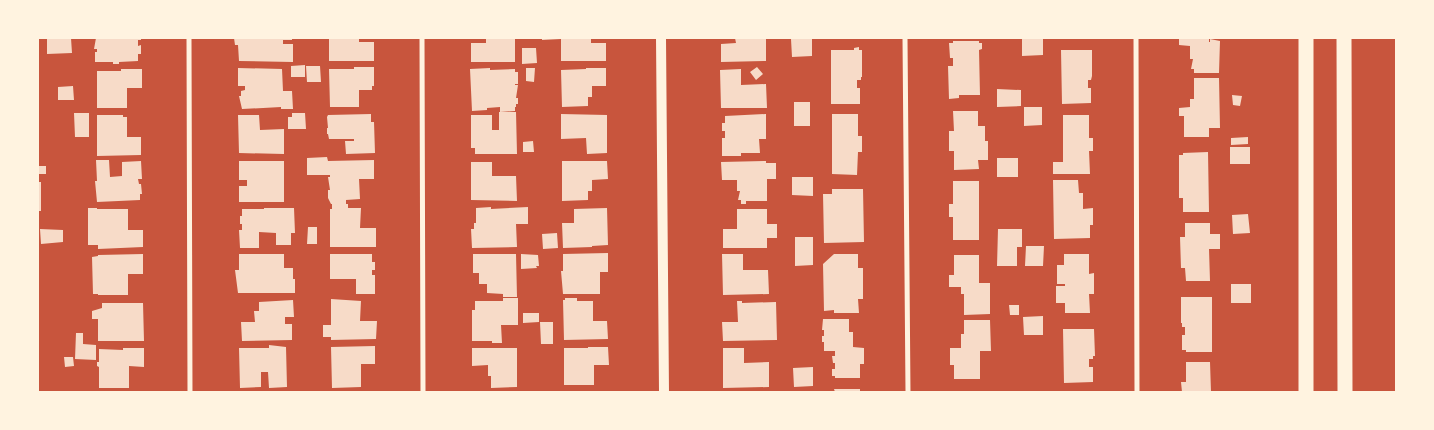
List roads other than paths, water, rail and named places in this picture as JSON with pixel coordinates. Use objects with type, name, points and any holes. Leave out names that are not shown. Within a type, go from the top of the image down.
[{"type":"highway","points":[[1306,38],[1306,392]]},
{"type":"highway","points":[[1344,38],[1345,392]]},
{"type":"main road","points":[[661,38],[664,392]]},
{"type":"street","points":[[189,38],[190,392]]},
{"type":"street","points":[[422,38],[423,392]]},
{"type":"street","points":[[905,38],[908,392]]},
{"type":"street","points":[[1136,38],[1137,392]]}]
